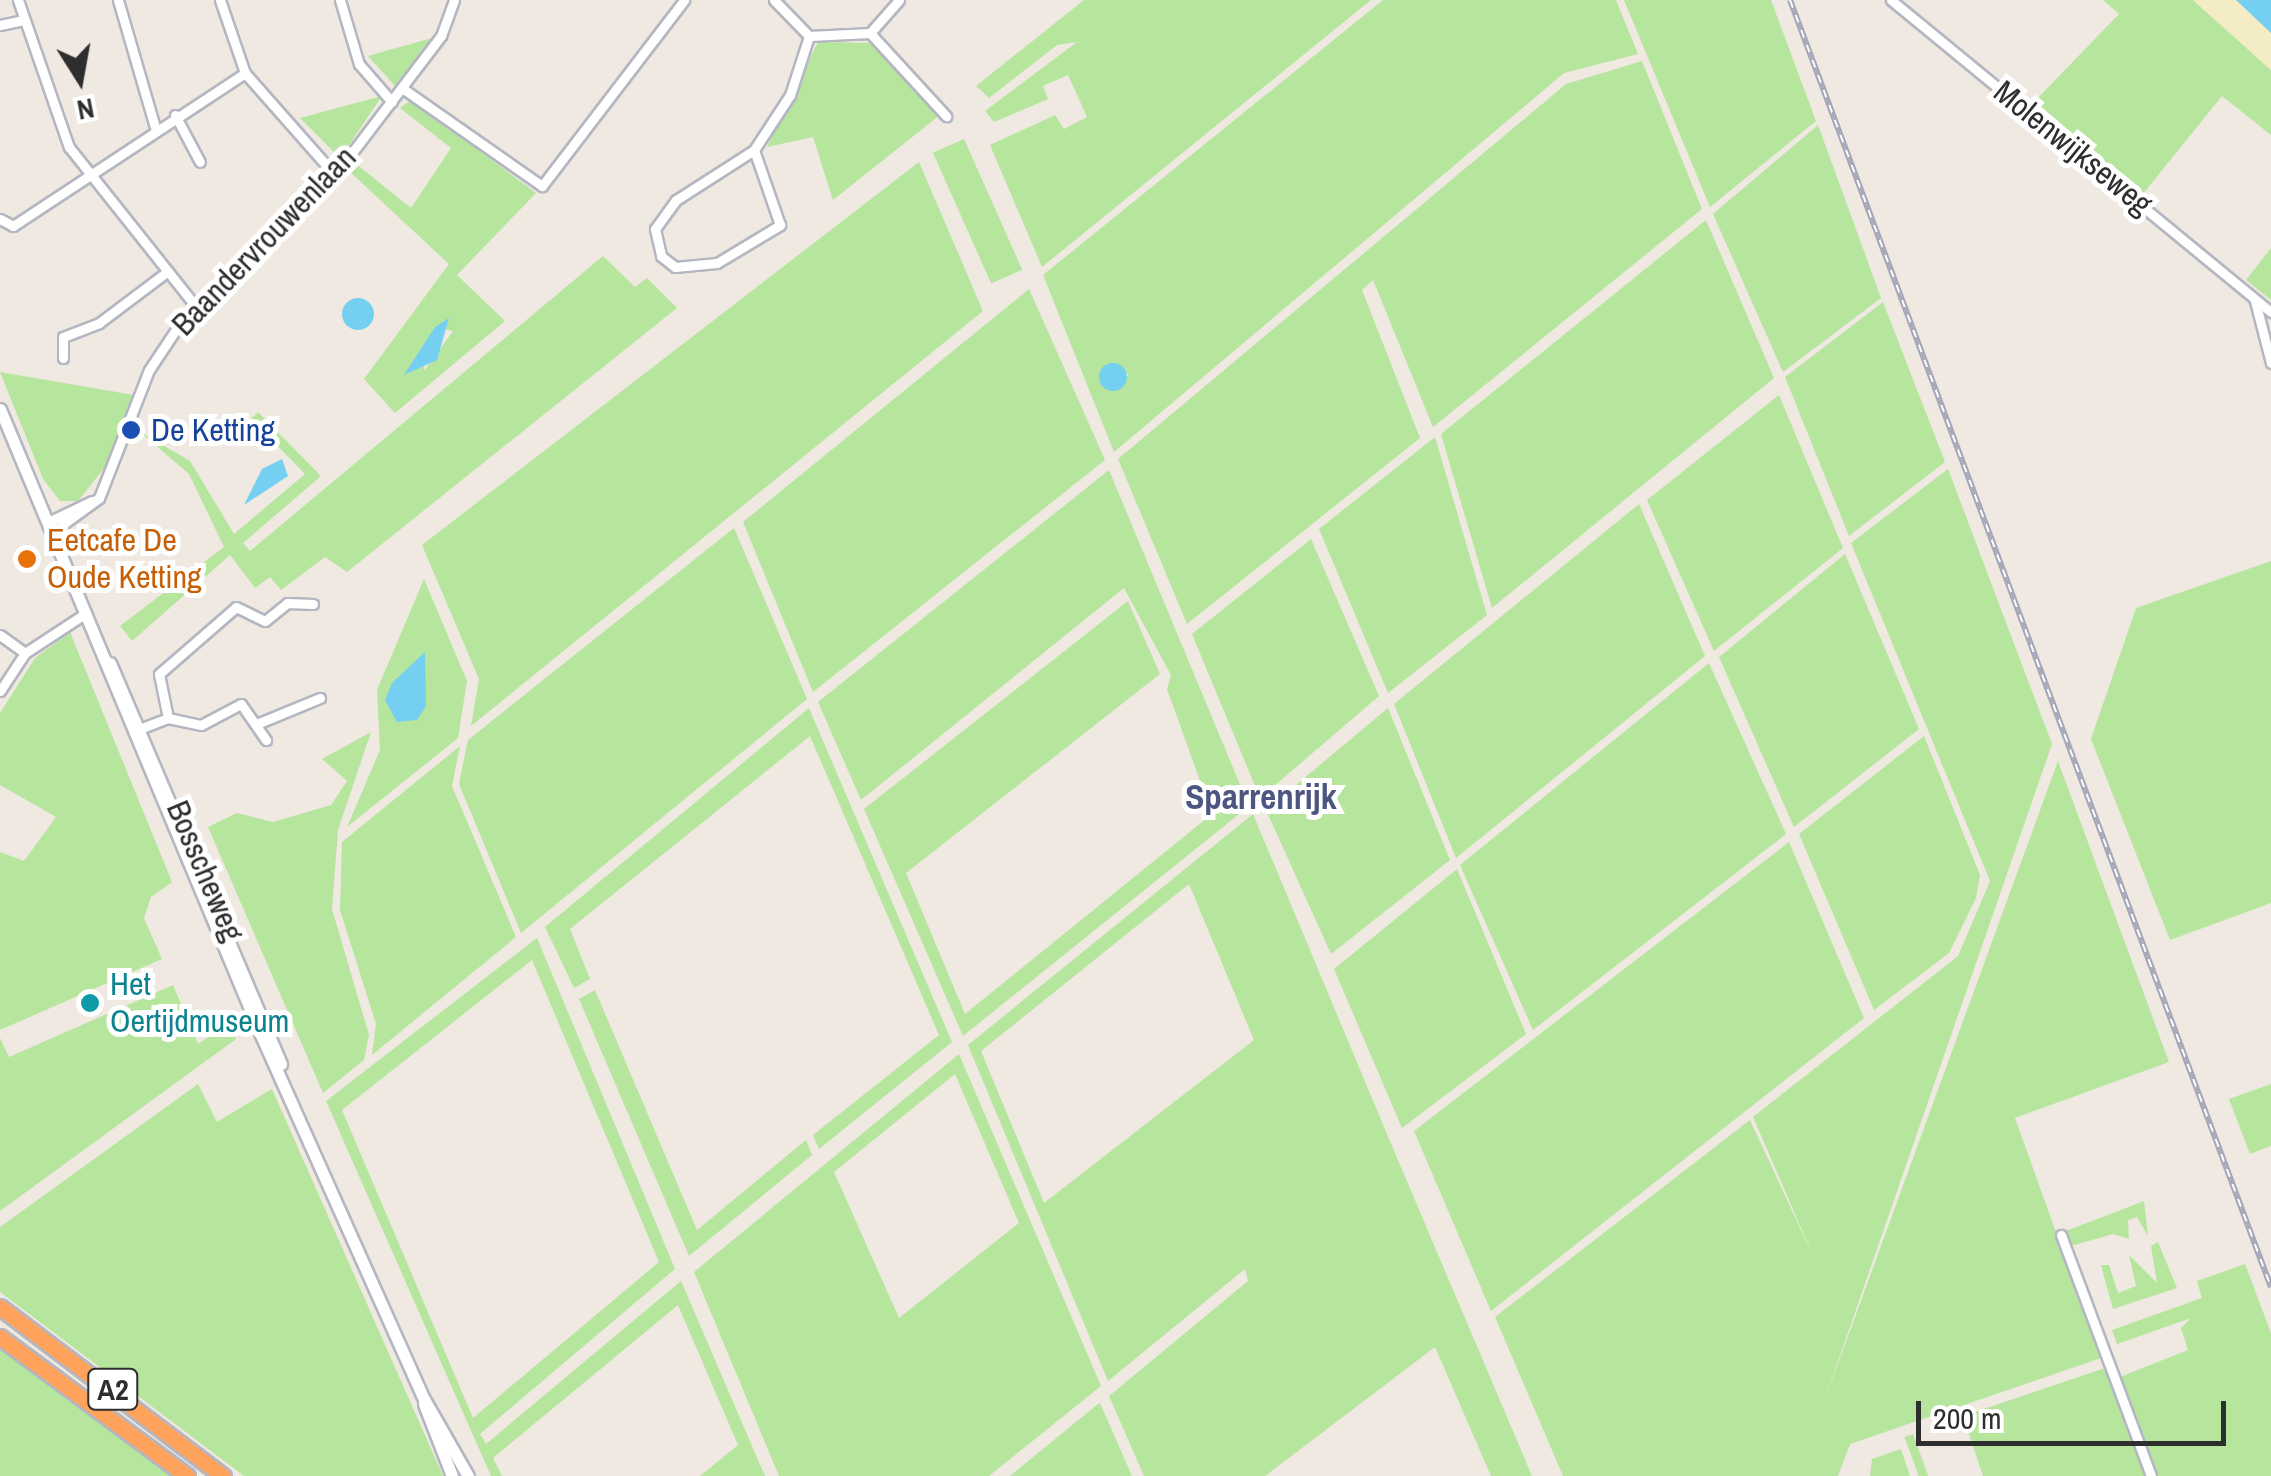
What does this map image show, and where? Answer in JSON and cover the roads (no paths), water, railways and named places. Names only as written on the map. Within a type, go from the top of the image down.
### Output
[{"type":"highway","name":"A2","points":[[0,1306],[223,1476]]},
{"type":"highway","name":"A2","points":[[0,1337],[187,1476]]},
{"type":"main road","name":"Bosscheweg","points":[[0,409],[424,1400],[452,1476]]},
{"type":"main road","name":"Bosscheweg","points":[[424,1400],[468,1476]]},
{"type":"street","points":[[18,0],[50,111],[86,170],[197,308]]},
{"type":"street","points":[[118,0],[155,126]]},
{"type":"street","points":[[220,0],[245,73],[335,175]]},
{"type":"street","points":[[340,0],[360,64],[392,102]]},
{"type":"street","name":"Baandervrouwenlaan","points":[[50,527],[99,498],[149,370],[197,308],[335,175],[402,88],[454,0]]},
{"type":"street","points":[[402,88],[542,186],[684,0]]},
{"type":"street","points":[[774,0],[809,36],[870,33],[899,0]]},
{"type":"street","name":"Molenwijkseweg","points":[[1892,0],[2271,312]]},
{"type":"street","points":[[0,24],[23,20]]},
{"type":"street","points":[[870,33],[946,116]]},
{"type":"street","points":[[754,150],[780,217],[774,233],[717,263],[675,267],[661,256],[656,229],[676,200],[754,150],[790,95],[809,36]]},
{"type":"street","points":[[0,219],[13,226],[86,170],[245,73]]},
{"type":"street","points":[[175,114],[200,162]]},
{"type":"street","points":[[63,358],[63,337],[98,323],[168,271]]},
{"type":"street","points":[[2254,298],[2271,363]]},
{"type":"street","points":[[168,718],[159,674],[236,607],[265,621],[287,604],[313,604]]},
{"type":"street","points":[[0,691],[25,653],[86,613]]},
{"type":"street","points":[[0,636],[25,653]]},
{"type":"street","points":[[258,723],[320,698]]},
{"type":"street","points":[[138,729],[168,718],[201,725],[241,704],[258,723],[266,740]]},
{"type":"street","points":[[2061,1235],[2151,1476]]},
{"type":"water","points":[[2236,0],[2271,0],[2271,33]]},
{"type":"water","points":[[358,298],[370,302],[374,314],[370,326],[358,330],[346,326],[342,314],[346,302]]},
{"type":"water","points":[[449,318],[437,360],[404,375],[435,327]]},
{"type":"water","points":[[1113,363],[1123,367],[1127,377],[1123,387],[1113,391],[1103,387],[1099,377],[1103,367]]},
{"type":"water","points":[[282,459],[288,476],[244,505],[262,469]]},
{"type":"water","points":[[425,652],[426,706],[417,720],[397,722],[385,700],[392,683]]},
{"type":"railway","points":[[1790,0],[2271,1287]]},
{"type":"place","name":"De Ketting","points":[[131,430]]},
{"type":"place","name":"Eetcafe De Oude Ketting","points":[[27,559]]},
{"type":"place","name":"Het Oertijdmuseum","points":[[90,1003]]},
{"type":"district","name":"Sparrenrijk","points":[[1261,797]]}]
